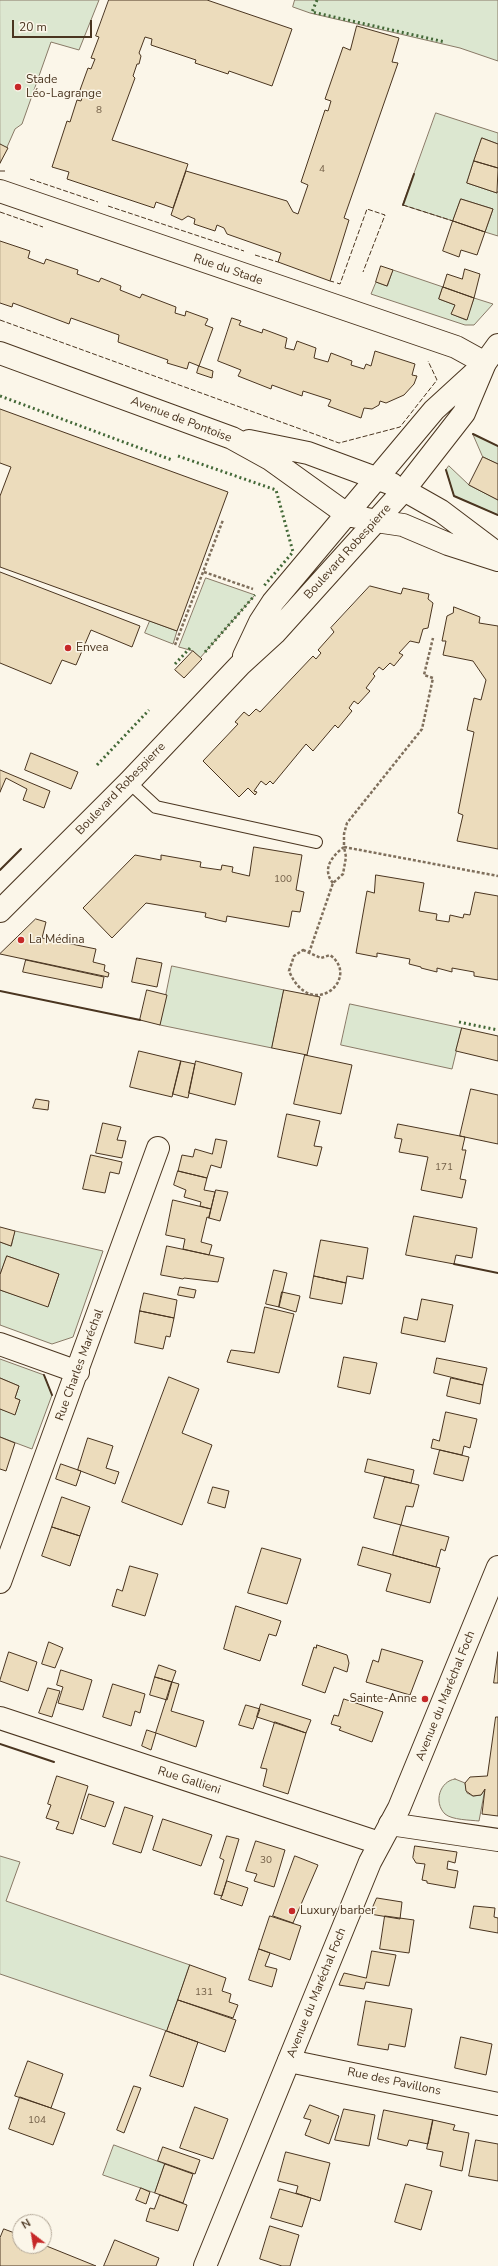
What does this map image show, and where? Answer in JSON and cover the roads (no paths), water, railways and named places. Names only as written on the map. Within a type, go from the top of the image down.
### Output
[{"type":"street","name":"Rue du Stade","points":[[0,191],[456,347],[485,364]]},
{"type":"street","name":"Boulevard Robespierre","points":[[0,911],[129,782],[240,665],[275,633],[404,490],[437,450],[464,413],[485,364],[498,345]]},
{"type":"street","name":"Avenue de Pontoise","points":[[0,353],[232,438],[282,467],[348,515]]},
{"type":"street","name":"Boulevard Robespierre","points":[[240,665],[260,622],[273,602],[348,515],[434,410],[485,364]]},
{"type":"street","points":[[232,438],[285,447],[308,453],[404,490],[441,510],[498,554]]},
{"type":"street","points":[[348,515],[403,525],[448,544],[498,560]]},
{"type":"street","name":"Rue Charles Maréchal","points":[[0,1582],[78,1372],[158,1148]]},
{"type":"street","points":[[0,1344],[78,1372]]},
{"type":"street","name":"Avenue du Maréchal Foch","points":[[205,2266],[379,1843],[390,1824],[424,1750],[498,1567]]},
{"type":"street","name":"Rue Gallieni","points":[[0,1718],[379,1843]]},
{"type":"street","points":[[390,1824],[498,1840]]},
{"type":"street","name":"Rue des Pavillons","points":[[289,2061],[498,2104]]},
{"type":"lane","points":[[129,782],[156,808],[316,842]]},
{"type":"place","name":"Stade Léo-Lagrange","points":[[18,87]]},
{"type":"place","name":"Envea","points":[[68,648]]},
{"type":"place","name":"La Médina","points":[[21,940]]},
{"type":"place","name":"Sainte-Anne","points":[[425,1699]]},
{"type":"place","name":"Luxury barber","points":[[292,1911]]}]
